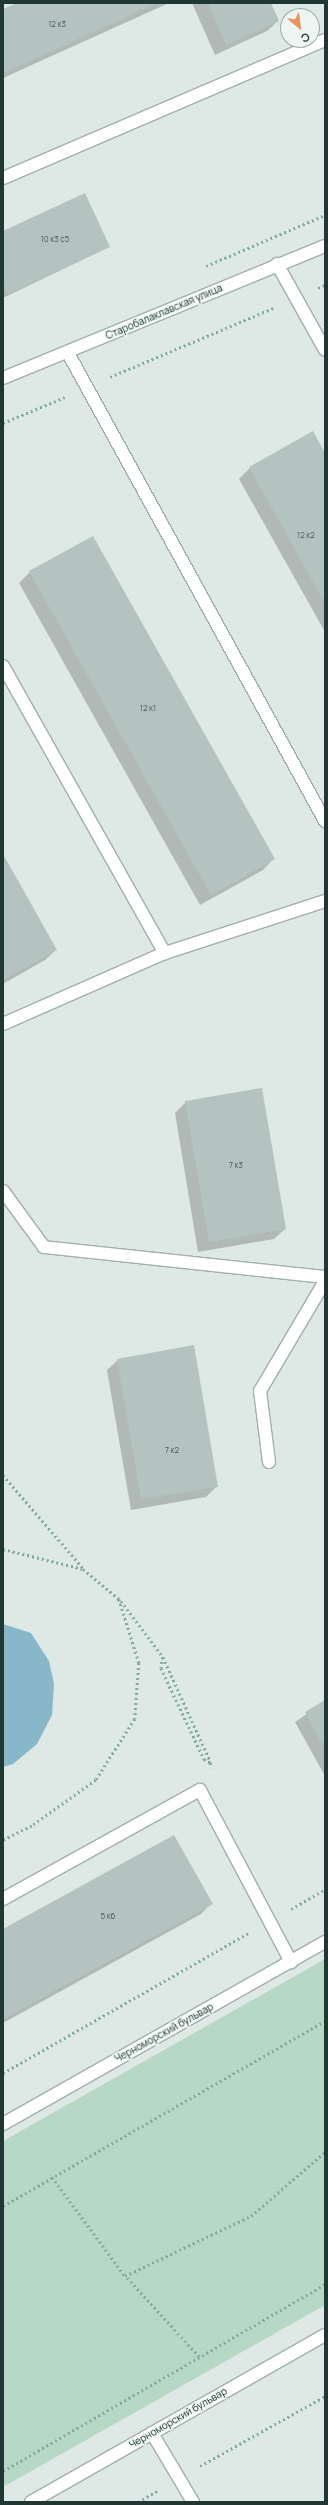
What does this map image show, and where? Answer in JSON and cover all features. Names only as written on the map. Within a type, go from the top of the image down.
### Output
[{"type":"street","points":[[3,178],[325,40]]},
{"type":"street","name":"Старобалаклавская улица","points":[[3,378],[68,353],[277,264],[325,246]]},
{"type":"street","points":[[277,264],[325,350]]},
{"type":"street","points":[[68,353],[325,821]]},
{"type":"street","points":[[3,666],[165,953]]},
{"type":"street","points":[[3,1024],[165,953],[325,901]]},
{"type":"street","points":[[3,1191],[44,1246],[325,1277]]},
{"type":"street","points":[[269,1462],[260,1391],[325,1281]]},
{"type":"street","points":[[3,1899],[200,1790],[291,1962]]},
{"type":"street","name":"Черноморский бульвар","points":[[3,2124],[325,1942]]},
{"type":"street","name":"Черноморский бульвар","points":[[30,2502],[325,2334]]},
{"type":"street","points":[[152,2433],[193,2502]]},
{"type":"path","points":[[3,423],[325,285]]},
{"type":"path","points":[[3,1475],[83,1569],[119,1598],[163,1657],[211,1763],[200,1790]]},
{"type":"path","points":[[3,1550],[83,1569]]},
{"type":"path","points":[[3,1840],[32,1826],[96,1780],[135,1719],[139,1663],[119,1598]]},
{"type":"path","points":[[163,1657],[162,1668],[204,1759],[211,1763]]},
{"type":"path","points":[[3,2073],[325,1889]]},
{"type":"path","points":[[3,2206],[325,2021]]},
{"type":"path","points":[[125,2276],[251,2216],[325,2152]]},
{"type":"path","points":[[52,2177],[125,2276],[199,2357]]},
{"type":"path","points":[[3,2470],[325,2284]]},
{"type":"path","points":[[138,2502],[325,2396]]},
{"type":"green space","points":[[325,1959],[325,2305],[3,2487],[3,2141]]},
{"type":"water","points":[[3,1624],[31,1633],[49,1661],[54,1684],[52,1715],[37,1744],[13,1764],[3,1767]]},
{"type":"building","points":[[17,3],[157,3],[3,73],[3,9]]},
{"type":"building","points":[[208,3],[271,3],[279,21],[226,45]]},
{"type":"building","points":[[85,193],[110,247],[8,294],[3,283],[3,231]]},
{"type":"building","points":[[313,431],[325,453],[325,603],[249,467]]},
{"type":"building","points":[[93,536],[275,859],[211,895],[29,571]]},
{"type":"building","points":[[3,854],[57,950],[3,980]]},
{"type":"building","points":[[262,1088],[286,1229],[209,1242],[185,1101]]},
{"type":"building","points":[[194,1345],[218,1487],[141,1499],[117,1359]]},
{"type":"building","points":[[325,1700],[325,1749],[305,1712]]},
{"type":"building","points":[[174,1835],[213,1904],[3,2019],[3,1929]]}]
